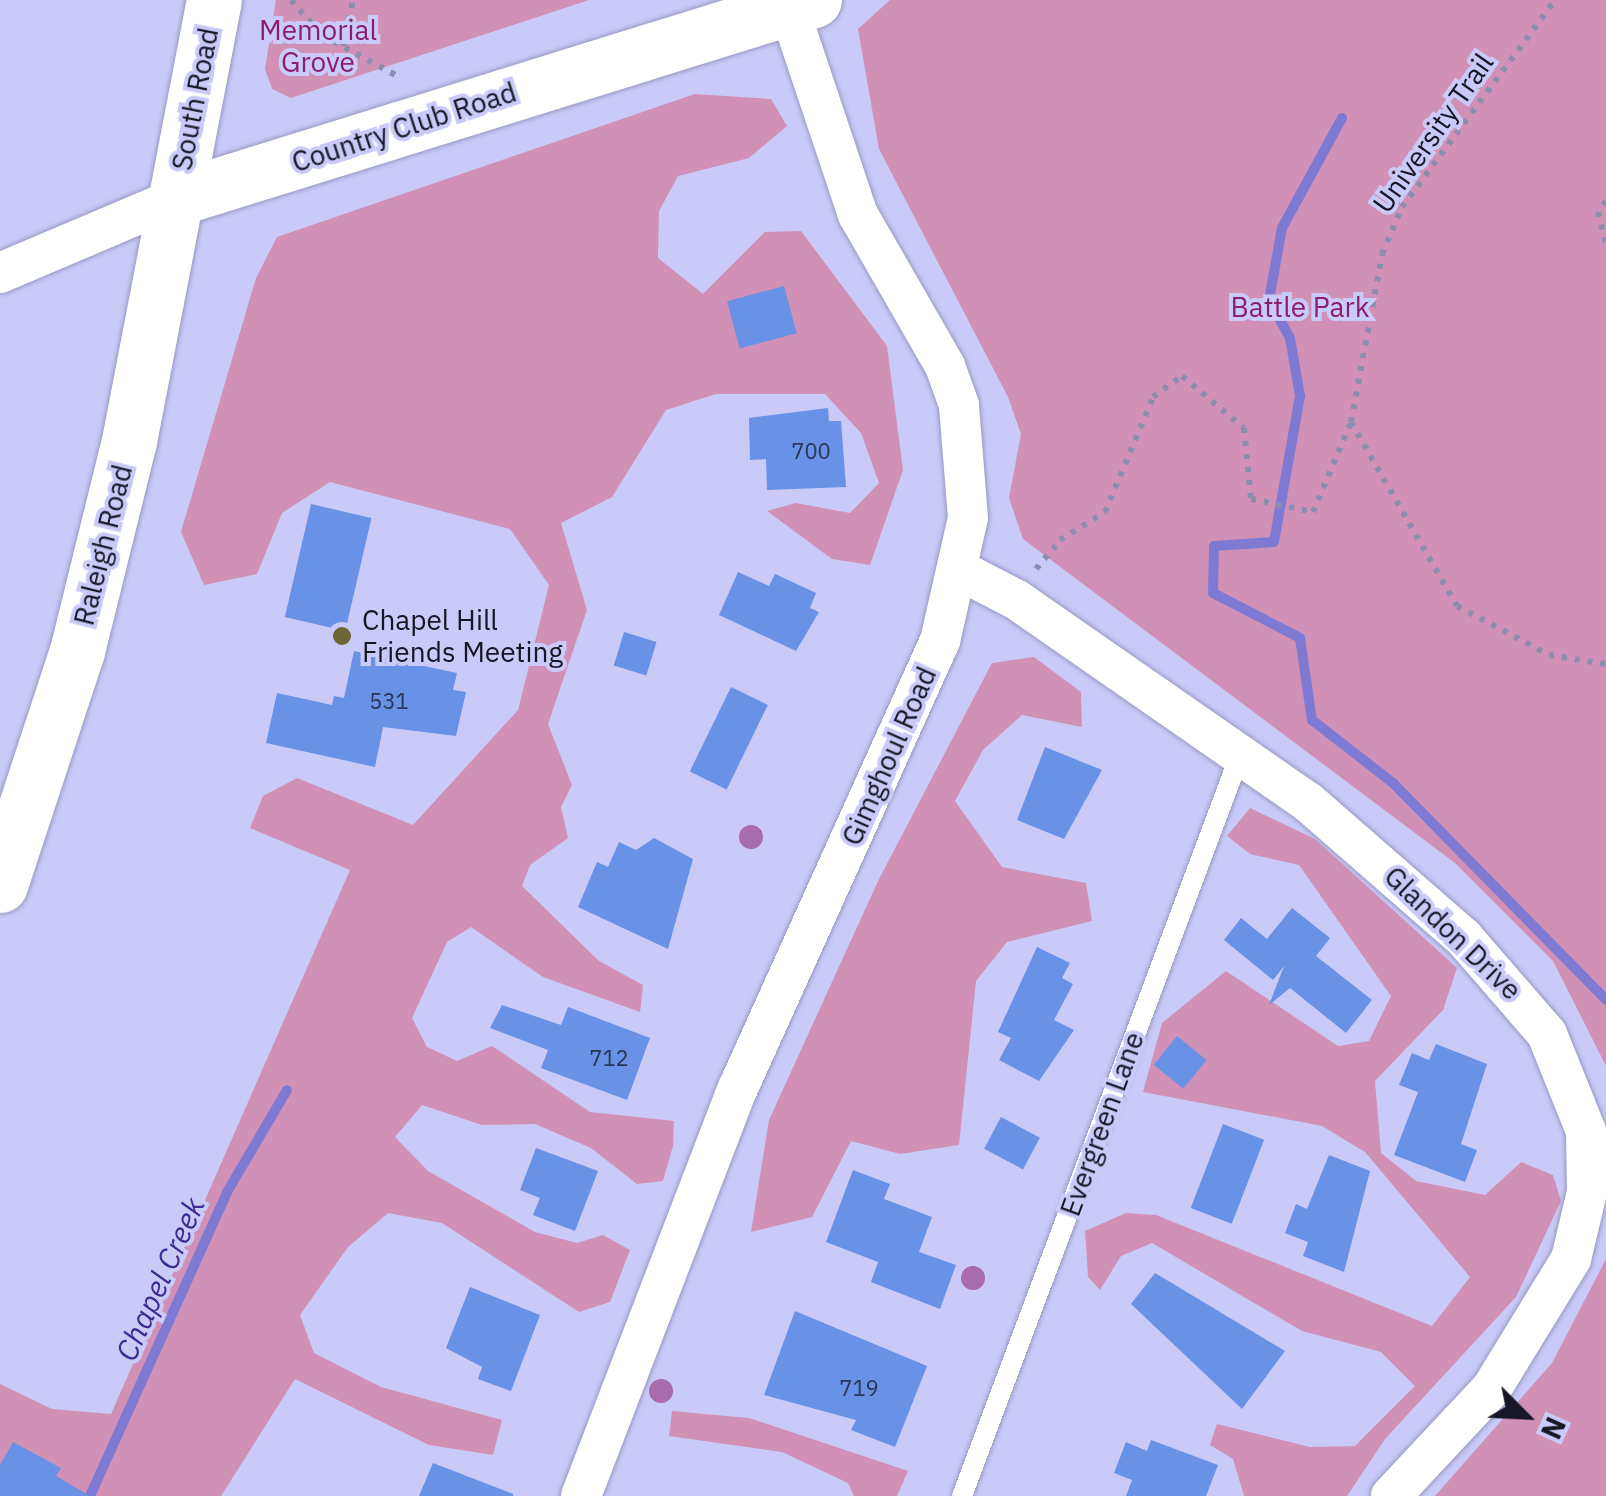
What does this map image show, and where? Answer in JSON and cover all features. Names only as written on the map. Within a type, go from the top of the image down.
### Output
[{"type":"main road","name":"South Road","points":[[177,198],[214,0]]},
{"type":"main road","name":"Country Club Road","points":[[177,198],[796,2]]},
{"type":"main road","name":"Raleigh Road","points":[[0,884],[77,652],[177,198]]},
{"type":"street","name":"Gimghoul Road","points":[[581,1496],[738,1088],[886,773],[960,571],[968,483],[959,405],[924,320],[858,215],[796,2]]},
{"type":"street","name":"Country Club Road","points":[[0,272],[177,198]]},
{"type":"street","name":"Glandon Drive","points":[[960,571],[1017,600],[1241,752],[1364,849],[1525,1002],[1586,1131],[1581,1225],[1535,1328],[1391,1496]]},
{"type":"lane","name":"Evergreen Lane","points":[[962,1496],[1241,752]]},
{"type":"path","points":[[292,0],[343,46],[399,77]]},
{"type":"path","points":[[343,46],[352,0]]},
{"type":"path","name":"University Trail","points":[[1017,600],[1060,540],[1105,512],[1153,396],[1175,375],[1244,428],[1250,499],[1292,514],[1313,512],[1351,422],[1382,254],[1402,207],[1554,0]]},
{"type":"path","points":[[1606,202],[1598,212],[1606,244]]},
{"type":"path","points":[[1351,422],[1457,606],[1549,656],[1606,664]]},
{"type":"green space","name":"Memorial Grove","points":[[276,0],[589,0],[291,98],[272,89],[265,69]]},
{"type":"green space","name":"Battle Park","points":[[890,0],[1606,0],[1606,1066],[1553,961],[1455,863],[1023,539],[1009,498],[1021,434],[1008,397],[879,149],[858,29]]},
{"type":"green space","points":[[695,94],[771,99],[787,126],[749,158],[678,176],[659,211],[658,258],[703,294],[765,232],[801,231],[887,346],[903,470],[870,565],[832,559],[767,511],[796,503],[850,513],[879,483],[861,433],[825,394],[716,394],[666,410],[612,497],[561,523],[587,610],[548,724],[572,785],[561,807],[568,838],[530,865],[522,886],[599,961],[643,985],[640,1012],[543,977],[471,927],[447,942],[412,1018],[427,1047],[457,1061],[492,1046],[590,1112],[674,1121],[673,1146],[663,1181],[637,1184],[591,1148],[535,1124],[482,1125],[422,1105],[395,1137],[428,1171],[535,1232],[577,1243],[603,1235],[630,1250],[610,1302],[579,1312],[442,1223],[388,1213],[348,1247],[300,1315],[314,1353],[381,1387],[502,1420],[493,1455],[429,1445],[295,1379],[221,1496],[0,1496],[0,1384],[52,1409],[111,1414],[350,870],[250,828],[263,796],[297,778],[413,825],[518,710],[549,585],[510,529],[330,482],[282,513],[257,574],[204,585],[181,532],[256,278],[277,237]]},
{"type":"green space","points":[[1034,657],[1081,692],[1082,727],[1022,715],[983,750],[955,801],[1002,867],[1086,883],[1092,921],[1007,942],[976,981],[959,1145],[900,1154],[851,1141],[812,1217],[751,1232],[769,1120],[879,879],[992,663]]},
{"type":"green space","points":[[1250,808],[1315,839],[1457,968],[1443,1010],[1375,1081],[1381,1153],[1416,1181],[1485,1195],[1521,1162],[1553,1175],[1561,1201],[1516,1297],[1385,1439],[1347,1496],[1244,1496],[1233,1459],[1210,1445],[1217,1424],[1310,1447],[1355,1446],[1415,1386],[1381,1352],[1302,1331],[1152,1243],[1121,1256],[1100,1290],[1088,1277],[1085,1231],[1126,1213],[1156,1215],[1432,1326],[1470,1277],[1365,1152],[1322,1126],[1143,1092],[1162,1023],[1226,971],[1338,1046],[1369,1041],[1391,996],[1299,865],[1250,854],[1227,836]]},
{"type":"green space","points":[[1606,1259],[1606,1496],[1435,1496],[1552,1363]]},
{"type":"green space","points":[[672,1411],[749,1418],[908,1471],[897,1496],[854,1496],[848,1483],[782,1452],[669,1436]]},
{"type":"building","points":[[784,286],[797,333],[740,349],[727,301]]},
{"type":"building","points":[[828,408],[829,421],[841,421],[846,487],[767,490],[766,459],[750,460],[749,418]]},
{"type":"building","points":[[311,504],[371,518],[345,631],[285,617]]},
{"type":"building","points":[[738,572],[769,586],[775,574],[816,593],[810,608],[819,612],[796,651],[719,615]]},
{"type":"building","points":[[624,632],[657,642],[646,675],[614,665]]},
{"type":"building","points":[[354,651],[457,673],[453,690],[466,692],[456,736],[383,727],[375,767],[266,743],[277,693],[332,705],[334,696],[344,698]]},
{"type":"building","points":[[731,687],[768,705],[727,789],[690,771]]},
{"type":"building","points":[[1045,747],[1102,770],[1064,839],[1017,820]]},
{"type":"building","points":[[654,838],[693,859],[668,949],[578,907],[597,862],[608,867],[619,842],[636,850]]},
{"type":"building","points":[[1292,908],[1330,938],[1316,956],[1372,1000],[1346,1033],[1290,988],[1269,1005],[1284,966],[1273,980],[1224,940],[1241,918],[1267,939]]},
{"type":"building","points":[[1037,947],[1070,963],[1062,978],[1073,984],[1054,1020],[1074,1030],[1039,1081],[999,1060],[1011,1038],[998,1032]]},
{"type":"building","points":[[502,1005],[561,1025],[568,1007],[650,1038],[627,1100],[541,1068],[548,1050],[490,1028]]},
{"type":"building","points":[[1177,1036],[1207,1060],[1183,1089],[1154,1065]]},
{"type":"building","points":[[1436,1044],[1487,1064],[1461,1144],[1477,1150],[1465,1182],[1394,1155],[1418,1092],[1399,1085],[1412,1053],[1429,1060]]},
{"type":"building","points":[[1001,1117],[1040,1138],[1023,1169],[984,1149]]},
{"type":"building","points":[[1223,1124],[1264,1140],[1232,1224],[1191,1208]]},
{"type":"building","points":[[536,1148],[598,1171],[575,1231],[533,1215],[540,1198],[520,1190]]},
{"type":"building","points":[[1329,1155],[1370,1171],[1344,1272],[1303,1256],[1308,1242],[1285,1233],[1296,1204],[1307,1209]]},
{"type":"building","points":[[853,1170],[890,1184],[884,1199],[932,1217],[919,1252],[956,1265],[940,1309],[871,1282],[878,1262],[826,1242]]},
{"type":"building","points":[[1155,1273],[1285,1351],[1242,1409],[1131,1304]]},
{"type":"building","points":[[470,1287],[540,1315],[511,1391],[478,1379],[482,1367],[446,1348]]},
{"type":"building","points":[[795,1311],[927,1366],[895,1447],[851,1430],[856,1420],[764,1395]]},
{"type":"building","points":[[1151,1440],[1218,1465],[1206,1496],[1126,1496],[1132,1480],[1114,1473],[1126,1442],[1147,1451]]},
{"type":"building","points":[[13,1442],[61,1468],[56,1476],[90,1496],[0,1496],[0,1465]]},
{"type":"building","points":[[433,1463],[513,1494],[513,1496],[419,1496]]},
{"type":"waterway","points":[[1342,118],[1282,228],[1269,300],[1290,338],[1300,396],[1274,542],[1214,546],[1213,593],[1300,638],[1312,720],[1393,783],[1606,1000]]},
{"type":"waterway","name":"Chapel Creek","points":[[90,1496],[227,1192],[287,1090]]},
{"type":"place","name":"Chapel Hill Friends Meeting","points":[[342,636]]}]
